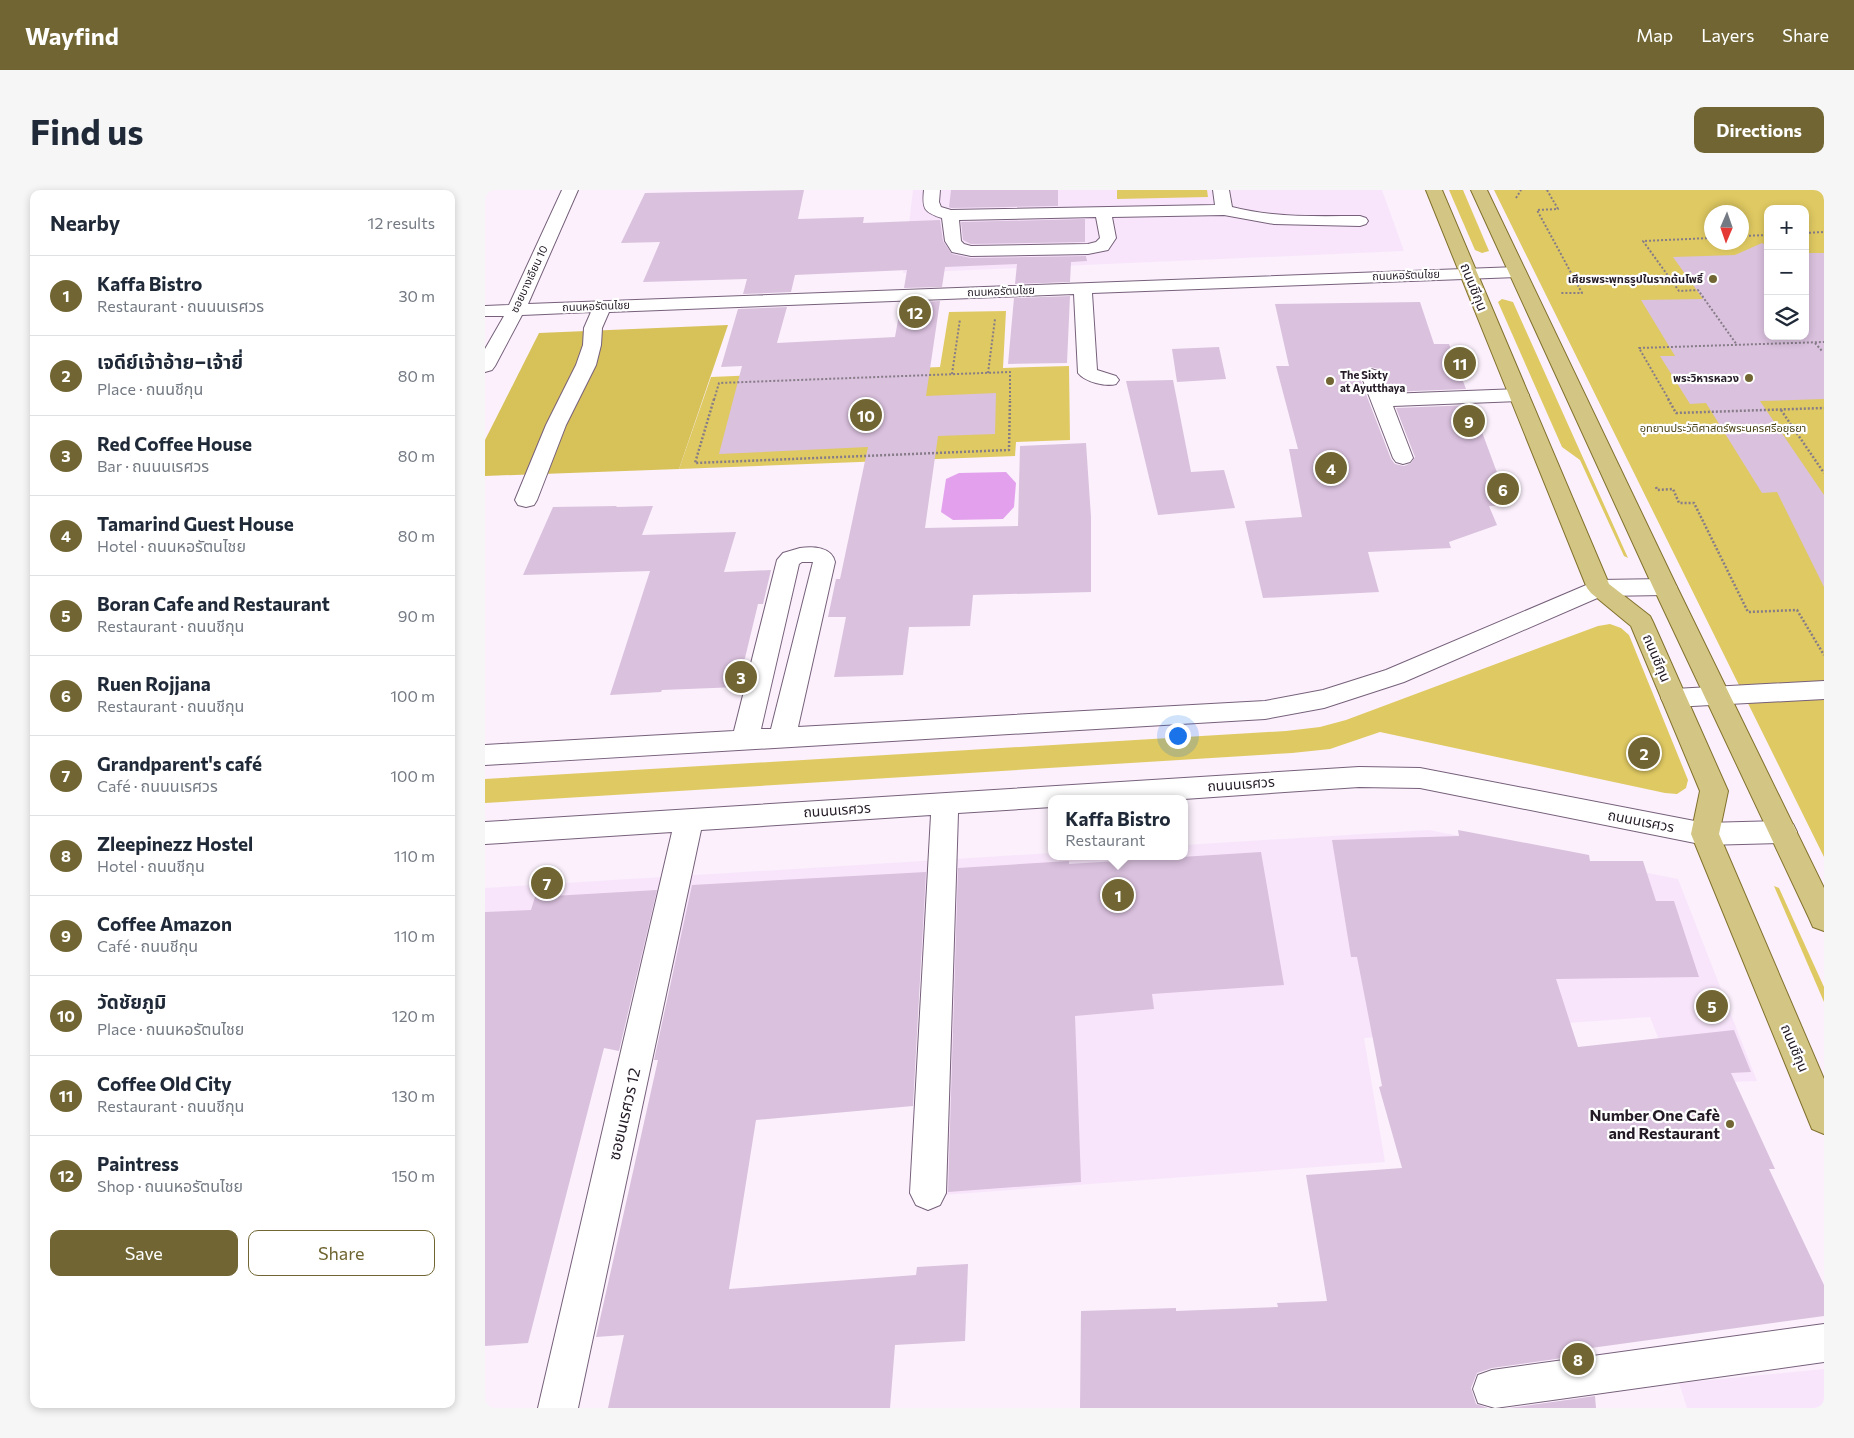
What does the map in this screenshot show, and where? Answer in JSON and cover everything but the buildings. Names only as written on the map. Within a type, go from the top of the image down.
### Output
[{"type":"main road","name":"ถนนชีกุน","points":[[1433,190],[1599,588],[1641,622],[1714,790],[1705,834],[1824,1118]]},
{"type":"main road","points":[[1479,190],[1665,587],[1824,918]]},
{"type":"street","name":"ซอยบางเอียน 10","points":[[485,366],[516,310],[570,190]]},
{"type":"street","points":[[933,190],[931,202],[934,210],[950,215],[1224,210],[1247,216],[1271,219],[1360,220]]},
{"type":"street","points":[[1221,190],[1224,210]]},
{"type":"street","points":[[950,215],[953,241],[958,248],[971,250],[1087,249],[1102,246],[1108,238],[1103,212]]},
{"type":"street","name":"ถนนหอรัตนไชย","points":[[485,311],[1517,272]]},
{"type":"street","points":[[1083,288],[1088,373],[1109,380]]},
{"type":"street","points":[[526,500],[556,425],[586,365],[592,345],[593,328],[603,306]]},
{"type":"street","points":[[1371,375],[1403,458]]},
{"type":"street","points":[[1381,400],[1519,395]]},
{"type":"street","points":[[745,740],[788,560],[795,556],[819,554],[824,562],[782,738]]},
{"type":"street","points":[[485,755],[1273,708],[1325,699],[1395,676],[1599,588],[1665,587]]},
{"type":"street","points":[[1674,698],[1824,690]]},
{"type":"street","name":"ถนนนเรศวร","points":[[1072,795],[1359,777],[1420,778],[1705,834],[1783,832]]},
{"type":"street","name":"ถนนนเรศวร","points":[[485,833],[1048,797]]},
{"type":"street","points":[[928,1193],[945,803]]},
{"type":"street","name":"ซอยนเรศวร 12","points":[[558,1408],[689,820]]},
{"type":"street","points":[[1492,1390],[1824,1344]]},
{"type":"path","points":[[1547,190],[1558,209],[1537,210],[1582,293],[1560,293],[1565,302]]},
{"type":"path","points":[[1809,233],[1824,232]]},
{"type":"path","points":[[1749,236],[1764,235]]},
{"type":"path","points":[[1704,238],[1643,241],[1679,291],[1699,290],[1737,345]]},
{"type":"path","points":[[979,314],[982,292]]},
{"type":"path","points":[[952,374],[961,315],[995,314],[988,373]]},
{"type":"path","points":[[1815,342],[1821,351]]},
{"type":"path","points":[[1824,342],[1639,348],[1676,414],[1824,408]]},
{"type":"path","points":[[1010,372],[1009,450],[695,463],[719,383],[952,374],[1010,372]]},
{"type":"path","points":[[1781,410],[1824,472]]},
{"type":"path","points":[[1653,481],[1657,490],[1673,489],[1679,503],[1694,503],[1748,612],[1797,610],[1824,655]]},
{"type":"shaded area","points":[[913,190],[1382,190],[1404,251],[903,273]]},
{"type":"shaded area","points":[[728,325],[679,469],[485,476],[485,440],[539,333]]},
{"type":"shaded area","points":[[1006,472],[1016,483],[1014,507],[1003,519],[953,520],[941,512],[946,479],[959,473]]},
{"type":"shaded area","points":[[1429,830],[1678,879],[1757,1081],[1676,1084],[1650,1017],[1364,1038],[1385,1162],[917,1197],[933,955],[485,982],[485,888],[1048,853],[1048,860],[1188,860],[1188,845]]},
{"type":"shaded area","points":[[1824,1369],[1824,1408],[1687,1408],[1679,1383]]},
{"type":"green space","points":[[1117,190],[1207,190],[1208,197],[1117,199]]},
{"type":"green space","points":[[1449,190],[1463,190],[1489,251],[1482,253],[1475,250]]},
{"type":"green space","name":"อุทยานประวัติศาสตร์พระนครศรีอยุธยา","points":[[1494,190],[1824,190],[1824,857]]},
{"type":"green space","points":[[1502,299],[1513,302],[1628,558],[1624,556],[1580,460],[1562,447],[1498,302]]},
{"type":"green space","points":[[1006,311],[1003,368],[1069,366],[1070,440],[1016,442],[1015,456],[679,469],[711,377],[940,367],[949,312]]},
{"type":"green space","points":[[1610,624],[1621,628],[1629,635],[1688,780],[1686,788],[1677,794],[1380,732],[1330,749],[1292,753],[485,803],[485,779],[1286,731],[1320,727],[1346,720],[1598,626]]},
{"type":"green space","points":[[1774,886],[1779,888],[1824,987],[1824,1002]]},
{"type":"place","name":"เศียรพระพุทธรูปในรากต้นโพธิ์","points":[[1713,279]]},
{"type":"place","name":"Paintress","points":[[915,312]]},
{"type":"place","name":"Coffee Old City","points":[[1460,363]]},
{"type":"place","name":"พระวิหารหลวง","points":[[1749,378]]},
{"type":"place","name":"The Sixty at Ayutthaya","points":[[1330,381]]},
{"type":"place","name":"วัดชัยภูมิ","points":[[866,415]]},
{"type":"place","name":"Coffee Amazon","points":[[1469,421]]},
{"type":"place","name":"Tamarind Guest House","points":[[1331,468]]},
{"type":"place","name":"Ruen Rojjana","points":[[1503,489]]},
{"type":"place","name":"Red Coffee House","points":[[741,677]]},
{"type":"place","name":"เจดีย์เจ้าอ้าย–เจ้ายี่","points":[[1644,753]]},
{"type":"place","name":"Grandparent's café","points":[[547,883]]},
{"type":"place","name":"Kaffa Bistro","points":[[1118,895]]},
{"type":"place","name":"Boran Cafe and Restaurant","points":[[1712,1006]]},
{"type":"place","name":"Number One Cafè and Restaurant","points":[[1730,1124]]},
{"type":"place","name":"Zleepinezz Hostel","points":[[1578,1359]]}]
